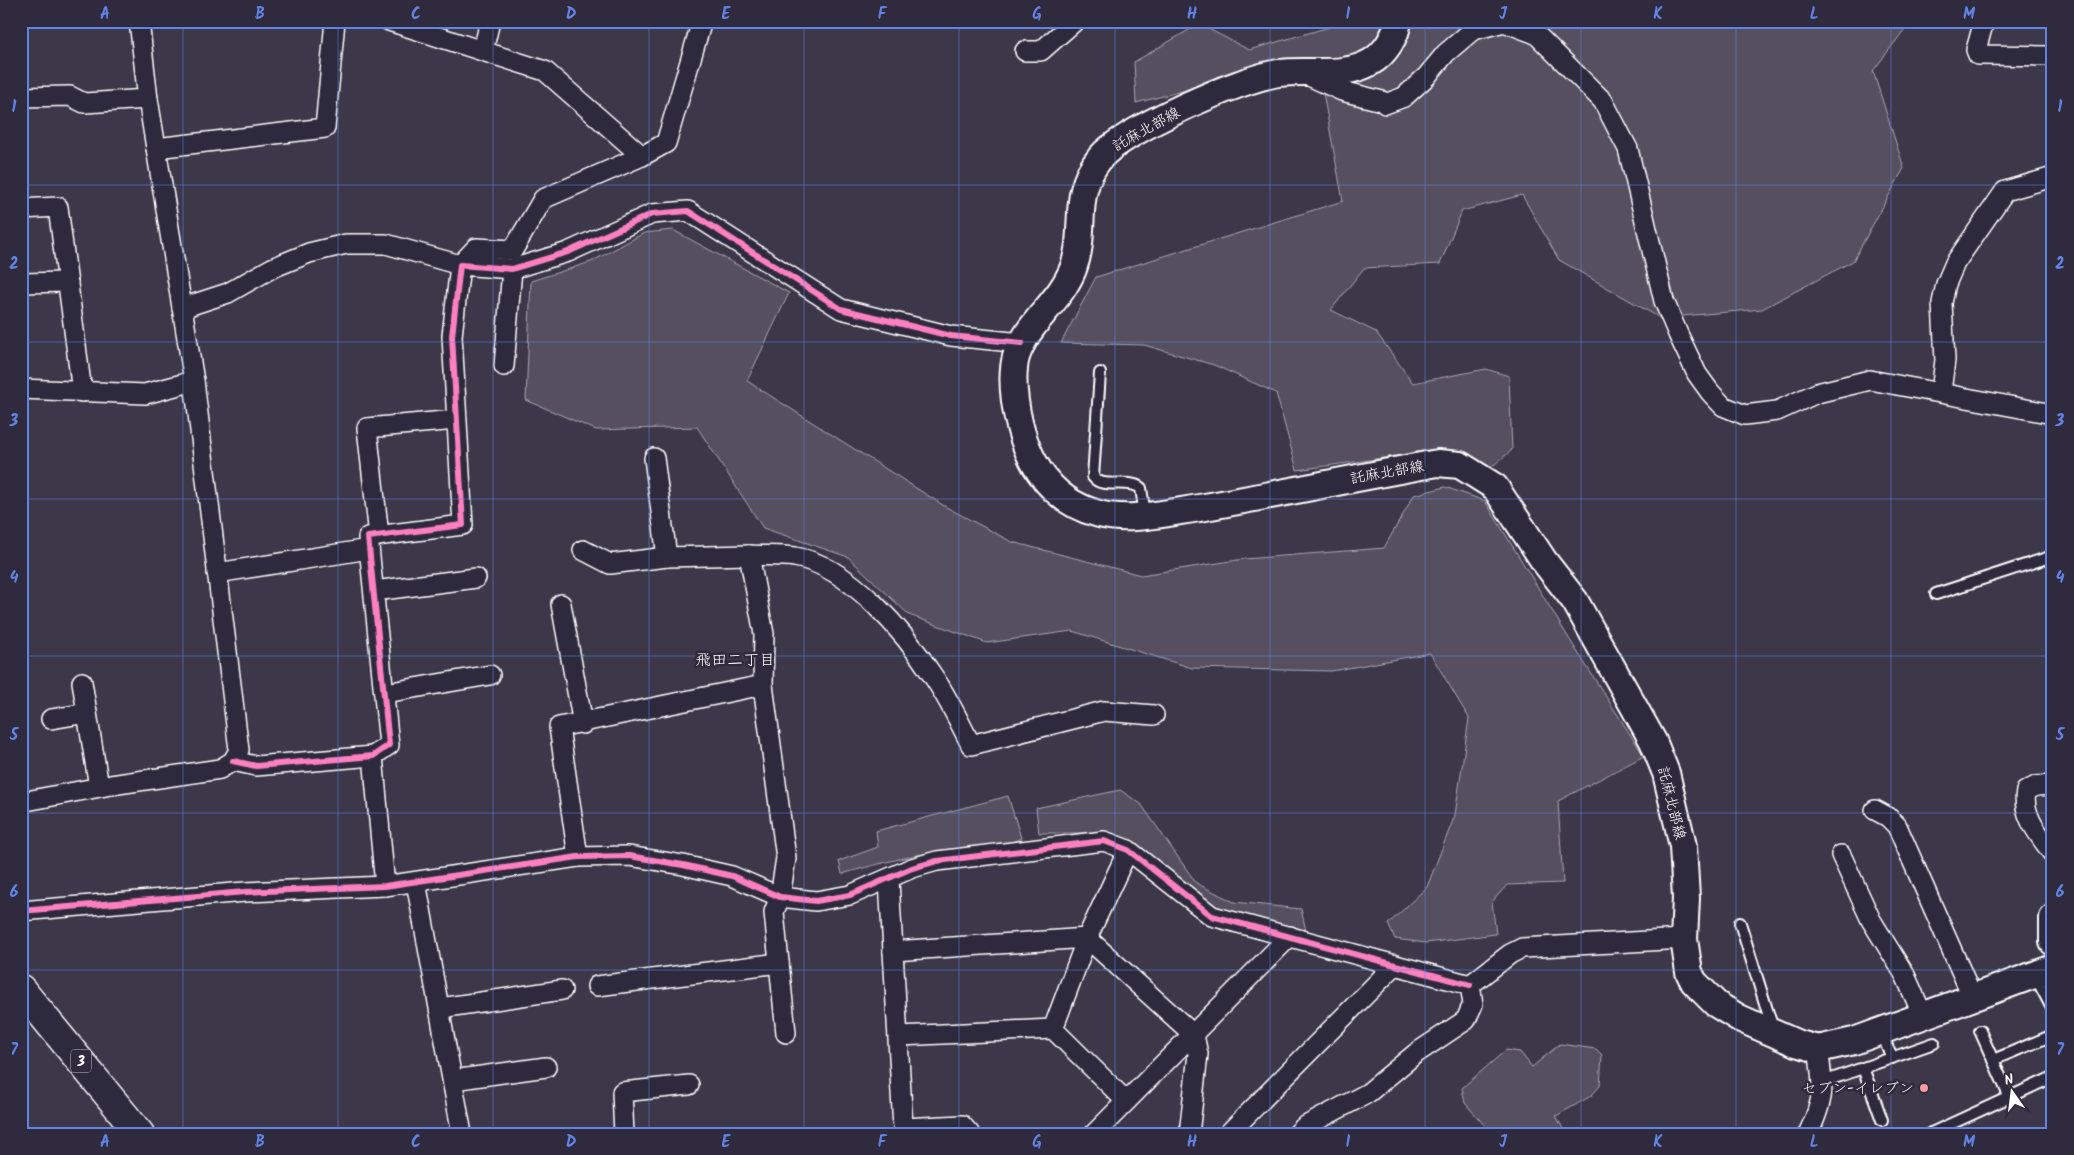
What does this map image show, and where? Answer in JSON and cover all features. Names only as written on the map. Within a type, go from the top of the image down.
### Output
[{"type":"highway","name":"3","points":[[21,989],[140,1134]]},
{"type":"main road","name":"託麻北部線","points":[[1398,21],[1397,30],[1385,50],[1371,62],[1342,72],[1294,71],[1256,78],[1207,96],[1122,139],[1102,155],[1092,168],[1082,190],[1080,241],[1074,267],[1066,285],[1022,343],[1015,359],[1012,379],[1019,429],[1039,472],[1056,490],[1076,506],[1125,518],[1438,463],[1460,465],[1495,487],[1544,561],[1575,601],[1652,742],[1666,773],[1683,846],[1686,898],[1684,939],[1689,972],[1702,993],[1739,1018],[1818,1050]]},
{"type":"main road","points":[[2053,918],[2053,942]]},
{"type":"main road","points":[[1818,1050],[1834,1047],[1881,1031],[2044,971]]},
{"type":"street","points":[[21,802],[100,787],[220,769],[234,761],[239,750],[194,381],[148,99],[139,21]]},
{"type":"street","points":[[156,148],[325,128],[335,21]]},
{"type":"street","points":[[389,21],[545,71],[642,156]]},
{"type":"street","points":[[483,51],[490,21]]},
{"type":"street","points":[[217,573],[463,525],[452,336],[460,265],[476,248],[513,250],[543,199],[642,156],[666,142],[702,21]]},
{"type":"street","points":[[1025,51],[1041,51],[1075,21]]},
{"type":"street","points":[[1984,21],[1976,50],[1978,55],[2053,56]]},
{"type":"street","points":[[1294,71],[1315,77],[1342,91],[1382,101],[1385,104],[1404,97],[1426,77],[1446,52],[1473,30],[1504,22],[1536,34],[1603,101],[1628,149],[1664,301],[1698,374],[1710,392],[1723,406],[1745,415],[1777,411],[1817,393],[1870,380],[2053,414]]},
{"type":"street","points":[[21,97],[70,96],[84,103],[148,99]]},
{"type":"street","points":[[1941,392],[1945,360],[1942,303],[1946,284],[1954,263],[2005,191],[2053,177]]},
{"type":"street","points":[[21,209],[58,207],[82,392]]},
{"type":"street","points":[[182,308],[228,293],[272,268],[309,253],[346,244],[386,244],[460,265],[512,269],[568,252],[652,214],[688,211],[842,309],[951,336],[1022,343]]},
{"type":"street","points":[[504,366],[512,269]]},
{"type":"street","points":[[21,283],[68,282]]},
{"type":"street","points":[[21,389],[145,394],[194,381]]},
{"type":"street","points":[[234,761],[256,766],[374,756],[389,745],[374,591],[374,543],[367,428],[456,420]]},
{"type":"street","points":[[654,458],[667,557]]},
{"type":"street","points":[[583,550],[610,564],[667,557],[749,555],[796,557],[833,571],[862,592],[903,636],[936,680],[972,745],[1104,711],[1154,715]]},
{"type":"street","points":[[749,555],[764,634],[763,685],[786,858],[780,897],[774,912],[786,1033]]},
{"type":"street","points":[[374,591],[476,578]]},
{"type":"street","points":[[561,604],[583,724]]},
{"type":"street","points":[[385,693],[490,675]]},
{"type":"street","points":[[82,682],[100,787]]},
{"type":"street","points":[[578,856],[559,728],[763,685]]},
{"type":"street","points":[[51,719],[87,713]]},
{"type":"street","points":[[374,756],[385,886]]},
{"type":"street","points":[[2053,785],[2030,788],[2026,791],[2025,799],[2034,828],[2053,854]]},
{"type":"street","points":[[1875,810],[1888,817],[1897,826],[1973,998]]},
{"type":"street","points":[[21,912],[245,892],[385,886],[578,856],[629,856],[683,865],[732,876],[780,897],[816,901],[850,895],[889,880],[912,868],[947,860],[1104,841],[1128,850],[1212,916],[1470,985]]},
{"type":"street","points":[[1053,1028],[1088,938],[1128,850]]},
{"type":"street","points":[[1841,855],[1871,920],[1905,975],[1923,1016]]},
{"type":"street","points":[[889,880],[903,1128],[962,1125],[970,1134]]},
{"type":"street","points":[[416,882],[462,1134]]},
{"type":"street","points":[[1094,1134],[1290,936]]},
{"type":"street","points":[[893,951],[1088,938],[1194,1035],[1198,1054],[1189,1134]]},
{"type":"street","points":[[1470,985],[1510,954],[1522,948],[1684,939]]},
{"type":"street","points":[[597,986],[779,963]]},
{"type":"street","points":[[1228,1134],[1395,964]]},
{"type":"street","points":[[1297,1134],[1304,1127],[1368,1093],[1415,1054],[1466,1020],[1473,1004],[1470,985]]},
{"type":"street","points":[[440,1008],[562,990]]},
{"type":"street","points":[[899,1036],[1053,1028],[1126,1101]]},
{"type":"street","points":[[1808,1134],[1821,1107],[1823,1082],[1818,1050]]},
{"type":"street","points":[[453,1080],[546,1067]]},
{"type":"street","points":[[624,1134],[622,1092],[688,1085]]},
{"type":"lane","points":[[1100,373],[1093,477],[1100,483],[1129,483],[1141,488],[1145,516]]},
{"type":"lane","points":[[1936,594],[2053,556]]},
{"type":"lane","points":[[1740,923],[1774,1033]]},
{"type":"lane","points":[[2044,971],[2053,1010]]},
{"type":"lane","points":[[1881,1031],[1892,1058]]},
{"type":"lane","points":[[1980,1031],[2010,1098]]},
{"type":"lane","points":[[1993,1060],[2053,1035]]},
{"type":"lane","points":[[1823,1082],[1934,1043]]},
{"type":"lane","points":[[1862,1068],[1882,1120]]},
{"type":"lane","points":[[1929,1134],[2053,1077]]},
{"type":"shaded area","points":[[1338,21],[1911,21],[1873,71],[1904,168],[1853,261],[1762,309],[1660,318],[1559,260],[1522,195],[1462,211],[1440,264],[1364,268],[1331,310],[1376,332],[1413,383],[1486,369],[1509,376],[1512,450],[1489,469],[1433,451],[1297,470],[1276,393],[1214,365],[1144,345],[1061,343],[1096,277],[1343,201],[1323,93],[1294,62],[1136,103],[1134,62],[1199,24],[1249,50],[1333,26]]},
{"type":"shaded area","points":[[673,230],[789,293],[747,381],[946,507],[1012,542],[1141,575],[1244,559],[1384,548],[1414,495],[1445,487],[1485,501],[1573,645],[1644,756],[1558,801],[1563,883],[1507,885],[1492,902],[1496,934],[1426,943],[1395,939],[1388,924],[1427,887],[1455,815],[1469,718],[1430,653],[1332,671],[1192,668],[1072,631],[987,643],[909,615],[848,557],[763,528],[697,427],[596,430],[526,400],[531,281],[591,262],[644,233]]},
{"type":"shaded area","points":[[1120,790],[1141,804],[1196,883],[1234,902],[1301,909],[1306,931],[1227,912],[1183,889],[1132,840],[1096,833],[1039,833],[1036,808]]},
{"type":"shaded area","points":[[1008,796],[1021,838],[991,847],[925,853],[842,874],[839,861],[878,847],[876,831]]},
{"type":"shaded area","points":[[1560,1044],[1596,1049],[1602,1055],[1600,1086],[1591,1096],[1556,1116],[1566,1134],[1492,1134],[1465,1103],[1462,1088],[1506,1050],[1520,1052],[1532,1067]]},
{"type":"cycle path","points":[[233,761],[256,766],[373,756],[389,745],[368,537],[463,525],[452,336],[460,265],[512,269],[568,252],[652,214],[688,211],[841,309],[951,336],[1022,343]]},
{"type":"cycle path","points":[[21,911],[245,892],[385,886],[578,857],[629,856],[732,876],[780,897],[816,901],[850,895],[912,868],[937,861],[1104,841],[1128,850],[1212,916],[1470,985]]},
{"type":"place","name":"セブン-イレブン","points":[[1924,1088]]},
{"type":"district","name":"飛田二丁目","points":[[735,659]]}]
